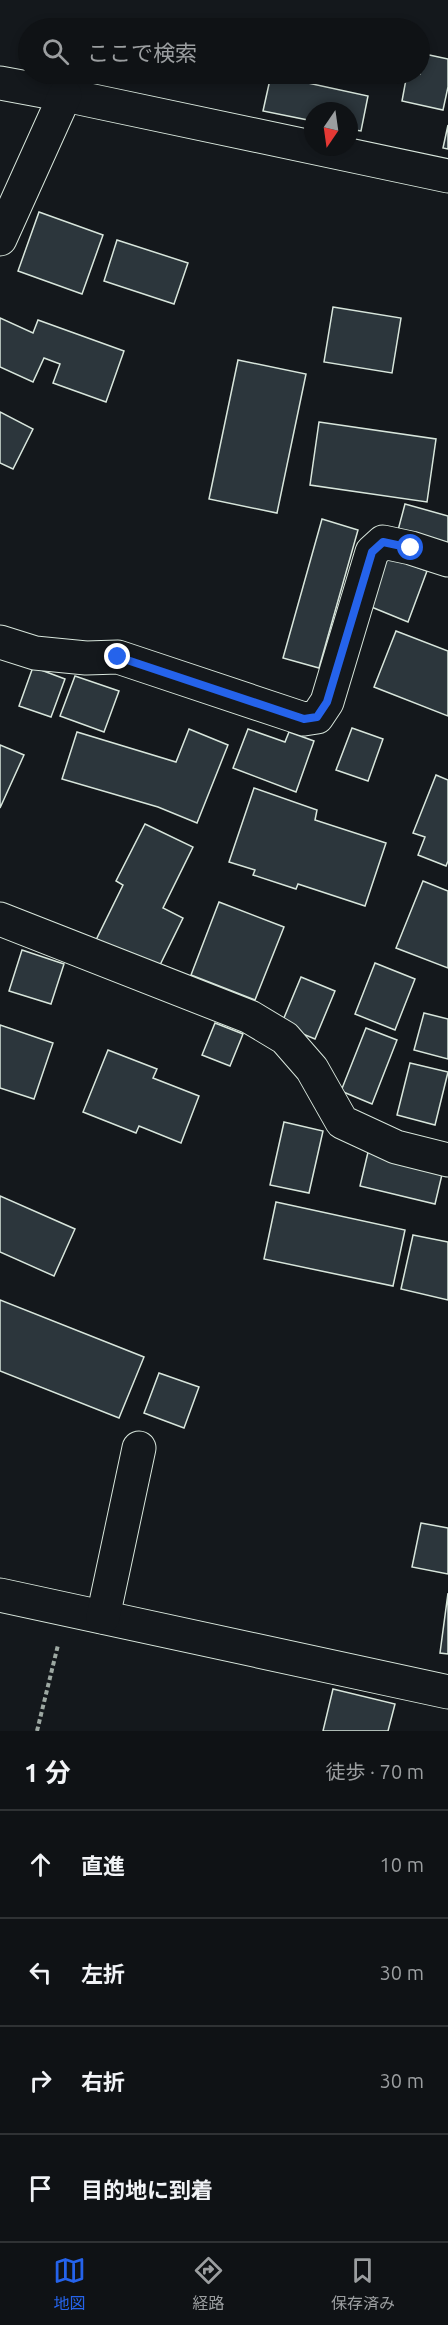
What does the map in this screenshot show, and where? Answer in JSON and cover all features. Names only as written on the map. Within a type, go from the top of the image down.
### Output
[{"type":"street","points":[[0,83],[448,176]]},
{"type":"street","points":[[0,239],[65,95]]},
{"type":"street","points":[[0,642],[35,653],[86,658],[118,657],[304,719],[317,717],[327,702],[372,552],[383,542],[448,560]]},
{"type":"street","points":[[0,919],[250,1017],[285,1038],[312,1069],[342,1122],[396,1147],[448,1160]]},
{"type":"street","points":[[103,1617],[139,1448]]},
{"type":"street","points":[[0,1595],[448,1692]]},
{"type":"path","points":[[37,1731],[66,1609]]},
{"type":"building","points":[[430,55],[448,59],[448,87],[443,110],[402,101],[405,84],[430,84]]},
{"type":"building","points":[[269,84],[313,84],[368,96],[361,131],[358,130],[358,102],[304,102],[304,119],[263,111]]},
{"type":"building","points":[[448,125],[448,149],[443,148]]},
{"type":"building","points":[[39,212],[103,235],[82,294],[18,271]]},
{"type":"building","points":[[117,240],[188,263],[174,304],[104,281]]},
{"type":"building","points":[[333,307],[401,318],[392,373],[324,362]]},
{"type":"building","points":[[0,318],[33,333],[38,320],[124,351],[106,402],[53,383],[60,364],[44,358],[33,382],[0,367]]},
{"type":"building","points":[[238,360],[306,374],[277,513],[209,499]]},
{"type":"building","points":[[0,412],[33,429],[13,469],[0,463]]},
{"type":"building","points":[[319,422],[436,439],[427,502],[310,485]]},
{"type":"building","points":[[405,504],[448,516],[448,548],[397,534]]},
{"type":"building","points":[[322,519],[358,530],[319,668],[283,658]]},
{"type":"building","points":[[388,556],[427,571],[408,622],[369,606]]},
{"type":"building","points":[[396,631],[448,651],[448,716],[374,687]]},
{"type":"building","points":[[33,667],[65,679],[51,717],[19,706]]},
{"type":"building","points":[[75,676],[119,691],[104,732],[60,716]]},
{"type":"building","points":[[352,728],[383,739],[368,781],[336,770]]},
{"type":"building","points":[[189,729],[228,745],[197,823],[158,807],[62,779],[77,732],[176,762]]},
{"type":"building","points":[[248,729],[285,742],[289,732],[314,741],[296,792],[233,768]]},
{"type":"building","points":[[0,745],[24,755],[0,808]]},
{"type":"building","points":[[436,775],[448,780],[448,861],[446,866],[418,855],[425,837],[413,833]]},
{"type":"building","points":[[254,788],[317,810],[315,820],[386,843],[365,906],[298,884],[296,889],[253,875],[255,870],[229,862]]},
{"type":"building","points":[[145,824],[193,847],[163,908],[183,918],[157,971],[96,940],[123,885],[116,881]]},
{"type":"building","points":[[423,881],[448,891],[448,968],[396,948]]},
{"type":"building","points":[[219,902],[284,927],[255,1000],[191,975]]},
{"type":"building","points":[[22,950],[64,964],[51,1004],[9,991]]},
{"type":"building","points":[[375,963],[415,979],[395,1030],[355,1014]]},
{"type":"building","points":[[301,977],[335,991],[315,1039],[281,1025]]},
{"type":"building","points":[[424,1013],[448,1019],[448,1059],[414,1050]]},
{"type":"building","points":[[215,1023],[243,1034],[230,1066],[202,1055]]},
{"type":"building","points":[[0,1025],[53,1043],[34,1099],[0,1088]]},
{"type":"building","points":[[366,1028],[397,1040],[372,1104],[341,1091]]},
{"type":"building","points":[[108,1050],[157,1069],[153,1078],[199,1096],[181,1143],[139,1126],[136,1133],[83,1112]]},
{"type":"building","points":[[410,1063],[448,1072],[435,1125],[397,1115]]},
{"type":"building","points":[[284,1122],[323,1131],[309,1193],[270,1185]]},
{"type":"building","points":[[369,1148],[444,1166],[435,1204],[360,1186]]},
{"type":"building","points":[[0,1196],[75,1229],[54,1276],[0,1252]]},
{"type":"building","points":[[276,1202],[405,1230],[393,1286],[264,1259]]},
{"type":"building","points":[[413,1235],[448,1242],[448,1300],[401,1289]]},
{"type":"building","points":[[0,1300],[144,1357],[119,1418],[0,1371]]},
{"type":"building","points":[[159,1373],[199,1387],[184,1428],[144,1413]]},
{"type":"building","points":[[421,1523],[448,1528],[448,1574],[412,1567]]},
{"type":"building","points":[[448,1593],[448,1654],[440,1653]]},
{"type":"building","points":[[333,1689],[395,1704],[388,1731],[323,1731]]},
{"type":"route","points":[[118,657],[304,719],[317,717],[327,702],[372,552],[383,542],[411,548]]}]
